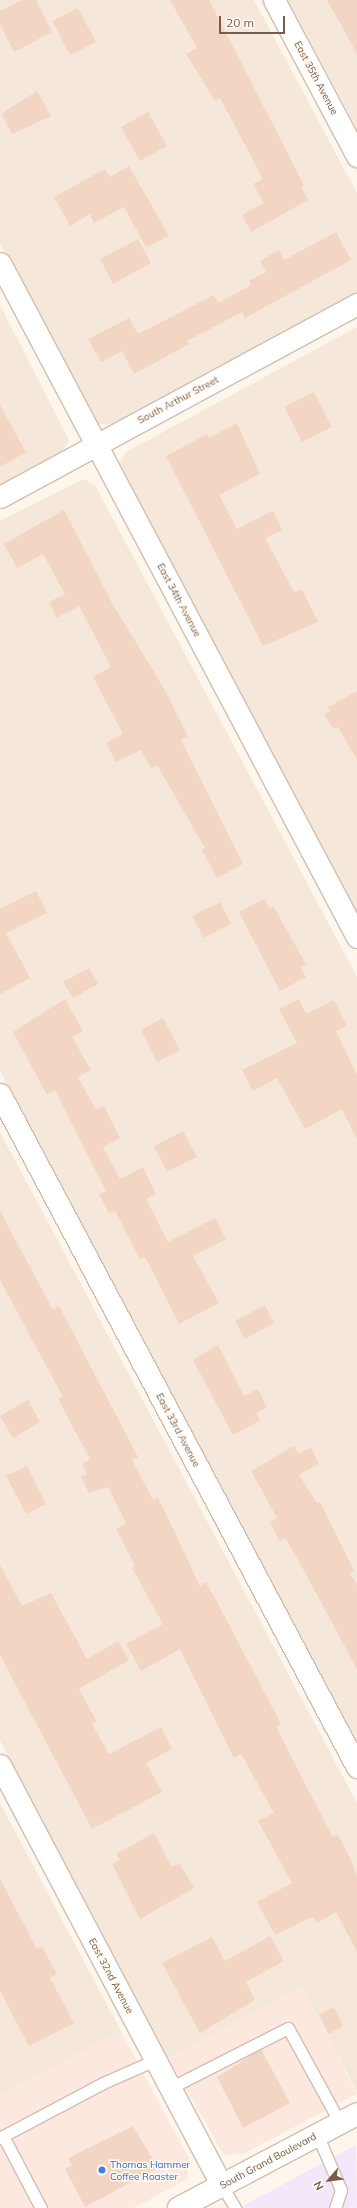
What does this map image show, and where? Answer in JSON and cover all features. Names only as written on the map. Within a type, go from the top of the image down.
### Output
[{"type":"main road","name":"South Grand Boulevard","points":[[181,2208],[348,2118]]},
{"type":"street","name":"East 35th Avenue","points":[[274,0],[357,156]]},
{"type":"street","name":"East 34th Avenue","points":[[0,263],[357,937]]},
{"type":"street","name":"South Arthur Street","points":[[0,497],[357,304]]},
{"type":"street","name":"East 33rd Avenue","points":[[0,1094],[357,1767]]},
{"type":"street","name":"East 32nd Avenue","points":[[0,1765],[222,2186]]},
{"type":"lane","points":[[170,2088],[288,2028],[348,2118]]},
{"type":"lane","points":[[41,2208],[2,2137],[103,2083],[155,2060]]},
{"type":"lane","points":[[317,2134],[341,2190],[335,2208]]},
{"type":"lane","points":[[222,2186],[235,2208]]},
{"type":"shaded area","points":[[0,0],[254,0],[357,193],[357,293],[114,425],[98,424],[0,244]]},
{"type":"shaded area","points":[[288,0],[357,0],[357,129]]},
{"type":"shaded area","points":[[0,305],[69,440],[62,452],[0,486]]},
{"type":"shaded area","points":[[357,327],[357,914],[120,464],[126,452]]},
{"type":"shaded area","points":[[83,479],[95,485],[357,977],[357,1744],[0,1071],[0,521]]},
{"type":"shaded area","points":[[0,1132],[357,1803],[357,2092],[302,1988],[168,2058],[0,1741]]},
{"type":"shaded area","points":[[0,1803],[121,2031],[0,2096]]},
{"type":"shaded area","points":[[302,1987],[357,2094],[243,2154],[224,2155],[168,2058]]},
{"type":"shaded area","points":[[121,2031],[189,2159],[187,2179],[134,2208],[0,2208],[0,2096]]},
{"type":"shaded area","points":[[356,2145],[357,2208],[239,2208]]},
{"type":"building","points":[[22,0],[36,0],[52,32],[14,52],[0,25],[0,11]]},
{"type":"building","points":[[170,0],[209,0],[304,185],[301,187],[308,200],[251,232],[242,215],[264,203],[253,184],[263,179],[220,98],[215,101],[186,54],[197,48]]},
{"type":"building","points":[[327,0],[357,0],[357,54],[340,23]]},
{"type":"building","points":[[78,8],[96,42],[70,55],[52,21]]},
{"type":"building","points":[[37,91],[51,116],[12,134],[1,114]]},
{"type":"building","points":[[148,112],[167,146],[140,161],[121,127]]},
{"type":"building","points":[[129,166],[169,236],[146,247],[124,207],[94,223],[90,214],[70,226],[54,197],[105,169],[110,177]]},
{"type":"building","points":[[336,232],[351,260],[245,318],[242,312],[187,341],[189,344],[134,374],[122,351],[101,362],[88,339],[129,318],[138,334],[214,295],[218,303],[251,285],[249,281],[266,272],[260,261],[279,250],[284,260]]},
{"type":"building","points":[[138,239],[151,263],[113,284],[100,259]]},
{"type":"building","points":[[314,392],[332,427],[302,442],[284,407]]},
{"type":"building","points":[[0,405],[26,452],[0,467]]},
{"type":"building","points":[[237,423],[260,474],[219,495],[237,529],[273,511],[282,530],[265,538],[294,592],[302,589],[318,622],[263,646],[166,456],[207,434],[209,438]]},
{"type":"building","points":[[64,510],[112,603],[165,690],[188,737],[181,740],[243,864],[217,878],[202,850],[205,848],[157,765],[151,768],[141,750],[116,762],[106,743],[123,734],[93,677],[111,667],[79,606],[57,618],[49,602],[65,594],[43,554],[17,568],[4,544]]},
{"type":"building","points":[[357,691],[357,760],[338,727],[333,729],[324,714],[330,711],[328,707]]},
{"type":"building","points":[[36,891],[47,913],[6,933],[30,978],[0,994],[0,909]]},
{"type":"building","points":[[264,899],[269,908],[273,906],[306,964],[300,967],[306,977],[280,991],[239,912]]},
{"type":"building","points":[[220,902],[231,924],[204,938],[192,916]]},
{"type":"building","points":[[89,968],[98,984],[73,998],[63,982]]},
{"type":"building","points":[[65,999],[83,1031],[72,1037],[91,1070],[78,1077],[96,1110],[104,1106],[120,1138],[103,1147],[120,1179],[143,1167],[156,1194],[146,1199],[168,1242],[215,1218],[226,1239],[193,1256],[219,1303],[179,1324],[145,1257],[140,1259],[115,1211],[109,1213],[99,1194],[106,1191],[55,1090],[47,1095],[13,1032]]},
{"type":"building","points":[[299,999],[306,1014],[334,1000],[347,1026],[336,1031],[357,1075],[357,1139],[342,1109],[305,1129],[277,1078],[253,1091],[242,1070],[297,1043],[279,1009]]},
{"type":"building","points":[[163,1018],[180,1050],[157,1062],[141,1030]]},
{"type":"building","points":[[183,1131],[197,1157],[167,1172],[154,1146]]},
{"type":"building","points":[[0,1211],[53,1310],[59,1306],[138,1457],[132,1460],[153,1500],[158,1497],[200,1586],[206,1582],[216,1600],[281,1724],[276,1727],[301,1776],[333,1837],[338,1835],[351,1860],[357,1877],[357,1952],[336,1912],[317,1923],[314,1918],[307,1919],[275,1935],[257,1902],[292,1883],[258,1821],[274,1813],[241,1754],[234,1758],[180,1649],[141,1671],[126,1644],[163,1624],[132,1568],[135,1566],[116,1529],[126,1523],[108,1487],[89,1493],[81,1477],[87,1474],[82,1464],[90,1459],[58,1399],[63,1397],[0,1280]]},
{"type":"building","points":[[265,1305],[274,1323],[245,1339],[235,1321]]},
{"type":"building","points":[[218,1345],[244,1396],[258,1389],[267,1407],[256,1413],[260,1421],[233,1435],[193,1360]]},
{"type":"building","points":[[28,1400],[40,1422],[13,1438],[0,1416]]},
{"type":"building","points":[[294,1446],[299,1454],[311,1447],[319,1464],[299,1475],[317,1503],[320,1502],[354,1571],[350,1573],[357,1585],[357,1669],[296,1556],[285,1538],[280,1541],[270,1522],[277,1518],[251,1471]]},
{"type":"building","points":[[27,1466],[46,1504],[26,1514],[6,1476]]},
{"type":"building","points":[[0,1565],[22,1606],[51,1593],[87,1659],[118,1641],[129,1660],[79,1689],[97,1722],[92,1724],[109,1754],[161,1727],[172,1749],[146,1763],[162,1792],[92,1829],[0,1655]]},
{"type":"building","points":[[154,1833],[171,1866],[180,1864],[194,1888],[140,1919],[112,1864],[120,1860],[116,1854]]},
{"type":"building","points":[[0,1879],[37,1949],[42,1947],[57,1974],[50,1978],[74,2023],[29,2046],[0,1991]]},
{"type":"building","points":[[270,1936],[284,1961],[246,1982],[255,2000],[200,2033],[162,1963],[212,1937],[225,1961]]},
{"type":"building","points":[[334,2007],[343,2026],[329,2034],[319,2015]]},
{"type":"building","points":[[261,2049],[290,2103],[243,2128],[217,2077]]},
{"type":"building","points":[[133,2126],[158,2168],[85,2207],[65,2169],[72,2165],[68,2158]]},
{"type":"place","name":"Thomas Hammer Coffee Roaster","points":[[102,2170]]}]
